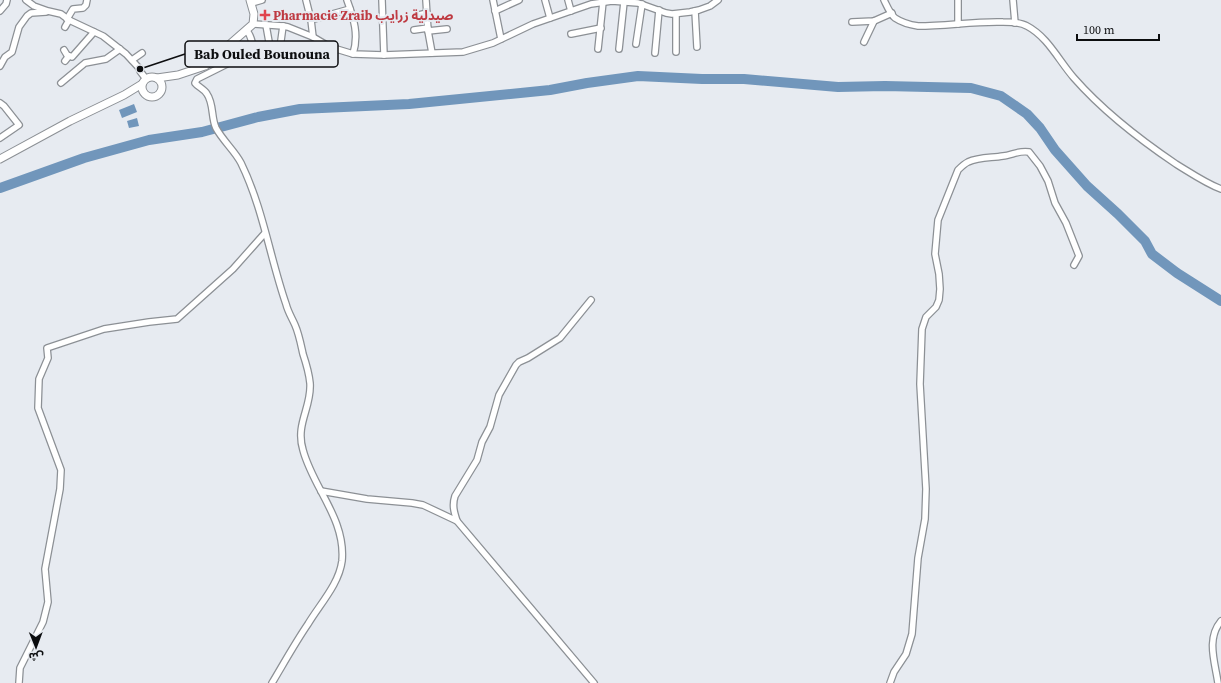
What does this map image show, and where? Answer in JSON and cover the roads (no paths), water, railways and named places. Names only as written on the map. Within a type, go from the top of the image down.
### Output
[{"type":"street","points":[[0,11],[6,4],[7,0]]},
{"type":"street","points":[[26,0],[34,6],[48,12]]},
{"type":"street","points":[[65,27],[73,9],[83,8],[86,5],[87,0]]},
{"type":"street","points":[[0,159],[70,121],[124,95],[152,77],[178,76],[205,66],[247,31],[253,24],[254,14],[251,2],[262,0]]},
{"type":"street","points":[[306,0],[313,37]]},
{"type":"street","points":[[347,0],[354,22],[356,35],[353,54]]},
{"type":"street","points":[[382,0],[384,55]]},
{"type":"street","points":[[426,0],[430,48],[432,53]]},
{"type":"street","points":[[492,0],[501,40]]},
{"type":"street","points":[[495,11],[518,0]]},
{"type":"street","points":[[545,0],[550,18]]},
{"type":"street","points":[[568,0],[571,11]]},
{"type":"street","points":[[253,24],[283,26],[313,37],[330,47],[353,54],[384,55],[462,52],[501,40],[533,24],[596,2],[624,2],[642,4],[666,13],[676,14],[695,11],[710,6],[718,0]]},
{"type":"street","points":[[884,0],[895,17],[918,26],[992,22],[1015,23],[1026,26],[1043,39],[1090,96],[1115,118],[1156,150],[1210,185],[1221,189]]},
{"type":"street","points":[[958,0],[958,24]]},
{"type":"street","points":[[1013,0],[1015,23]]},
{"type":"street","points":[[598,49],[603,2]]},
{"type":"street","points":[[619,49],[624,2]]},
{"type":"street","points":[[636,44],[642,4]]},
{"type":"street","points":[[310,20],[350,9]]},
{"type":"street","points":[[655,53],[659,10]]},
{"type":"street","points":[[695,11],[697,47]]},
{"type":"street","points":[[0,66],[5,57],[12,52],[19,27],[27,16],[31,13],[48,12],[61,14],[103,36],[132,60],[144,81],[143,93]]},
{"type":"street","points":[[419,15],[427,13]]},
{"type":"street","points":[[676,14],[676,52]]},
{"type":"street","points":[[852,22],[874,22],[892,14]]},
{"type":"street","points":[[864,42],[874,22]]},
{"type":"street","points":[[266,25],[271,53]]},
{"type":"street","points":[[278,62],[283,26]]},
{"type":"street","points":[[571,34],[600,28]]},
{"type":"street","points":[[414,30],[447,29]]},
{"type":"street","points":[[247,31],[253,45],[254,58]]},
{"type":"street","points":[[64,50],[67,58],[72,57],[94,32]]},
{"type":"street","points":[[226,48],[229,60],[227,64],[197,80],[195,83],[207,93],[216,128],[240,162],[249,182],[261,217],[286,306],[296,327],[309,374],[310,394],[300,432],[301,442],[305,458],[333,515],[343,546],[340,572],[328,595],[289,652],[272,683]]},
{"type":"street","points":[[61,83],[85,63],[106,58],[120,49]]},
{"type":"street","points":[[0,52],[5,57]]},
{"type":"street","points":[[132,60],[142,53]]},
{"type":"street","points":[[124,95],[143,93],[154,97],[159,94],[162,88],[178,76]]},
{"type":"street","points":[[157,78],[161,83],[162,88]]},
{"type":"street","points":[[0,103],[18,125],[0,138]]},
{"type":"street","points":[[890,683],[894,672],[906,654],[912,634],[918,558],[925,519],[926,489],[920,384],[922,329],[926,317],[936,307],[939,300],[939,274],[935,254],[938,220],[958,170],[962,165],[976,160],[1005,156],[1023,151],[1029,152],[1040,166],[1048,181],[1055,203],[1066,223],[1079,256],[1074,265]]},
{"type":"street","points":[[19,683],[20,668],[43,622],[48,602],[45,569],[60,489],[61,470],[38,408],[39,379],[48,358],[47,348],[104,329],[178,319],[233,269],[265,233]]},
{"type":"street","points":[[592,300],[560,338],[528,358],[518,362],[516,365],[499,395],[490,427],[482,442],[477,460],[455,496],[453,510],[457,521],[594,683]]},
{"type":"street","points":[[321,491],[367,499],[423,505],[457,521]]},
{"type":"street","points":[[1218,683],[1213,658],[1213,634],[1221,621]]},
{"type":"water","points":[[134,104],[137,112],[122,118],[119,110]]},
{"type":"water","points":[[137,118],[139,126],[129,128],[127,121]]},
{"type":"waterway","points":[[0,188],[84,158],[149,140],[202,132],[258,117],[300,109],[409,104],[550,90],[638,76],[744,79],[838,87],[885,86],[971,88],[1001,96],[1027,114],[1040,128],[1055,150],[1087,186],[1145,241],[1152,254],[1177,273],[1221,301]]},
{"type":"place","name":"Pharmacie Zraib صيدلية زرايب","points":[[265,15]]},
{"type":"place","name":"Bab Ouled Bounouna","points":[[140,69]]}]
